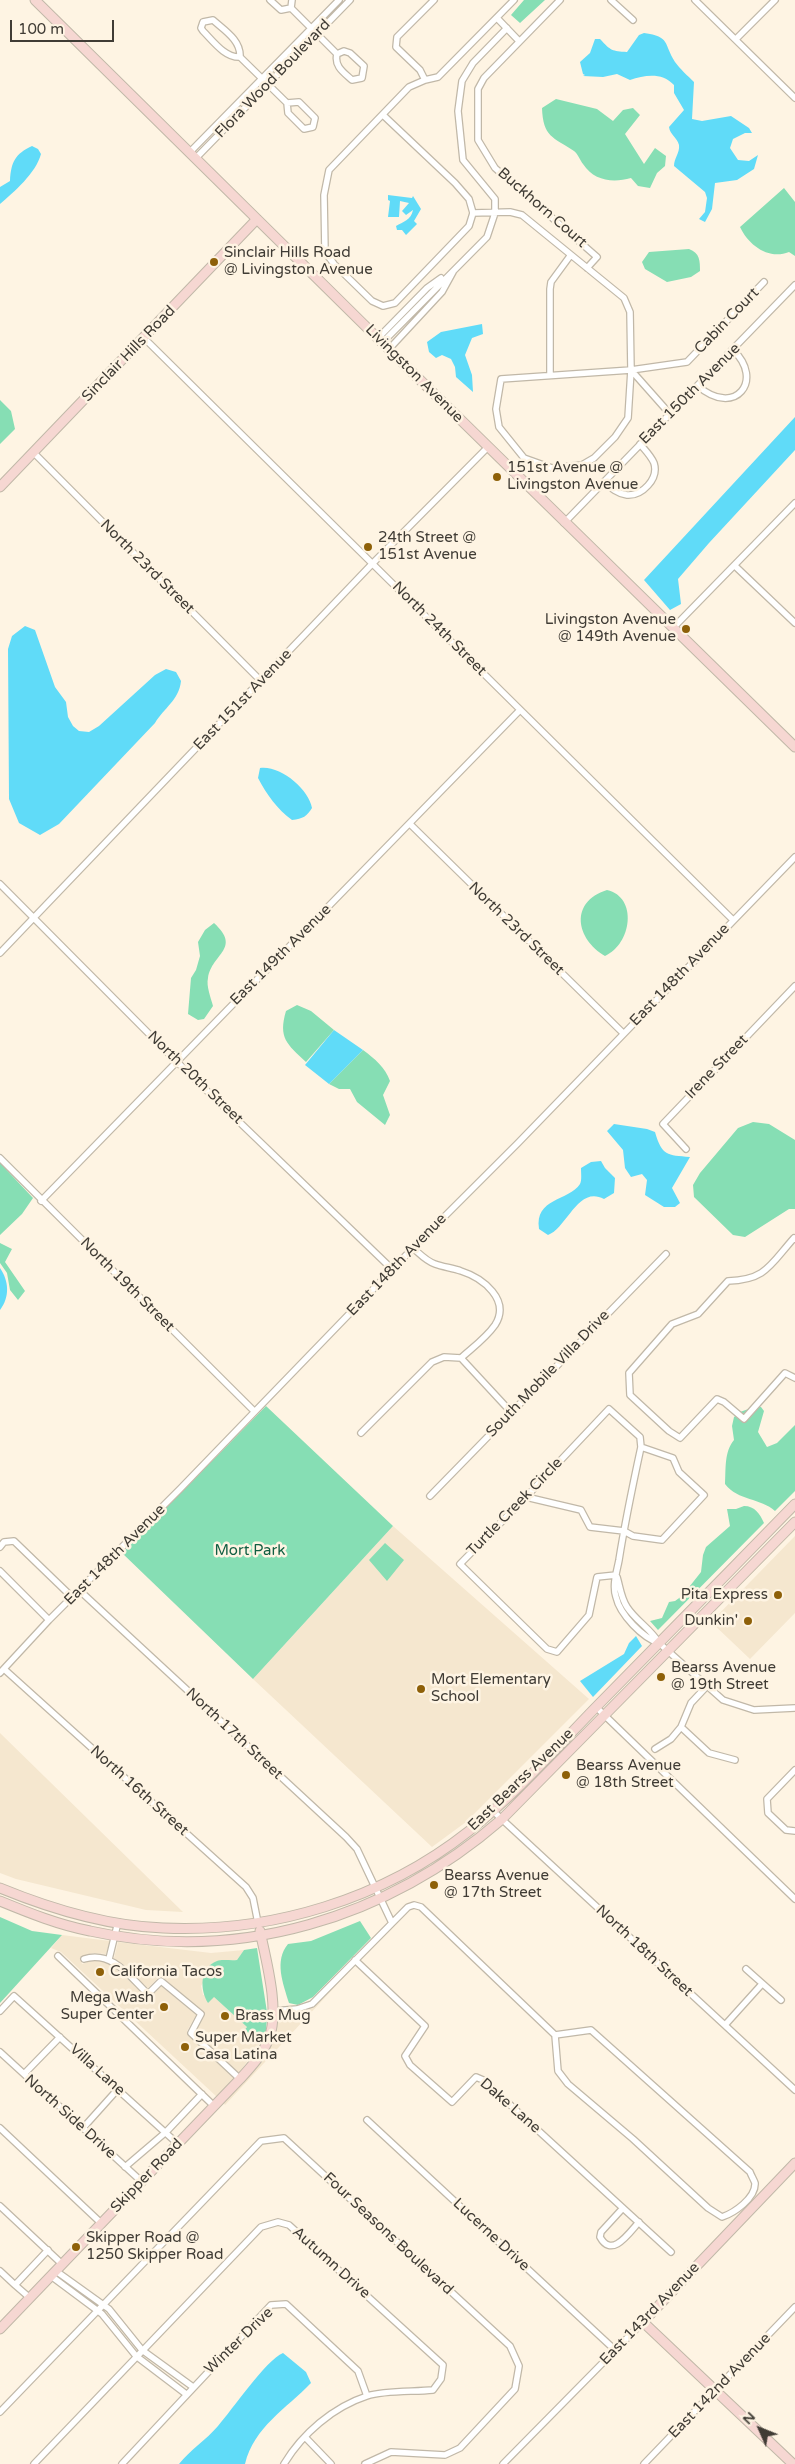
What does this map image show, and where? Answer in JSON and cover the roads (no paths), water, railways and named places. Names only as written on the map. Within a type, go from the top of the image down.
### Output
[{"type":"street","name":"Livingston Avenue","points":[[35,0],[384,343],[487,448],[795,747]]},
{"type":"street","points":[[270,0],[281,10],[291,8]]},
{"type":"street","points":[[291,8],[292,0]]},
{"type":"street","name":"Flora Wood Boulevard","points":[[193,155],[262,79],[338,0]]},
{"type":"street","name":"Flora Wood Boulevard","points":[[193,155],[268,85],[350,0]]},
{"type":"street","points":[[424,80],[420,70],[396,46],[396,42],[397,37],[434,0]]},
{"type":"street","points":[[382,115],[469,199],[473,213],[469,226],[395,303],[383,306],[372,301],[334,264],[325,252],[323,236],[324,195],[329,170],[382,115],[409,87],[424,80],[438,77],[514,0]]},
{"type":"street","name":"Buckhorn Court","points":[[560,0],[484,78],[478,89],[478,140],[495,168],[597,257],[587,268]]},
{"type":"street","points":[[612,0],[633,20]]},
{"type":"street","points":[[695,0],[795,98]]},
{"type":"street","points":[[736,39],[775,0]]},
{"type":"street","points":[[291,8],[337,54]]},
{"type":"street","points":[[497,18],[519,41]]},
{"type":"street","points":[[240,57],[238,42],[213,20],[203,22],[201,28],[203,31],[227,54],[233,57],[240,57],[287,103],[288,113],[304,129],[308,130],[313,127],[315,118],[299,102],[287,103]]},
{"type":"street","points":[[384,343],[487,237],[495,213],[495,199],[463,160],[458,111],[462,81],[473,63],[507,28]]},
{"type":"street","points":[[344,51],[350,53],[364,66],[362,78],[352,80],[338,67],[337,54],[344,51]]},
{"type":"street","points":[[473,213],[510,212],[522,214],[570,256],[624,298],[630,312],[631,370],[670,414]]},
{"type":"street","name":"Sinclair Hills Road","points":[[0,487],[257,219]]},
{"type":"street","points":[[550,375],[551,282],[570,256]]},
{"type":"street","points":[[384,343],[442,292],[454,270]]},
{"type":"street","name":"Cabin Court","points":[[631,370],[628,418],[615,437],[594,458],[582,464],[552,468],[524,458],[500,427],[496,409],[501,378],[631,370],[687,362],[764,282]]},
{"type":"street","name":"East 150th Avenue","points":[[564,523],[794,288]]},
{"type":"street","name":"North 24th Street","points":[[144,338],[733,920]]},
{"type":"street","points":[[698,386],[717,399],[730,398],[737,395],[744,386],[747,371],[744,362],[734,350]]},
{"type":"street","points":[[604,482],[615,491],[627,495],[646,488],[654,475],[655,469],[654,463],[640,444]]},
{"type":"street","name":"East 151st Avenue","points":[[0,953],[372,564],[487,448]]},
{"type":"street","name":"North 23rd Street","points":[[33,452],[261,681]]},
{"type":"street","points":[[673,628],[795,503]]},
{"type":"street","points":[[735,566],[795,624]]},
{"type":"street","name":"East 149th Avenue","points":[[41,1200],[520,710]]},
{"type":"street","name":"North 23rd Street","points":[[410,824],[624,1034]]},
{"type":"street","name":"East 148th Avenue","points":[[2,1671],[49,1620],[518,1143],[795,857]]},
{"type":"street","name":"North 20th Street","points":[[0,884],[176,1061],[392,1270]]},
{"type":"street","name":"Irene Street","points":[[686,1149],[663,1124],[795,986]]},
{"type":"street","name":"North 19th Street","points":[[0,1158],[254,1411]]},
{"type":"street","points":[[795,1239],[762,1275],[746,1280],[728,1281],[698,1314],[672,1324],[629,1373],[628,1385],[630,1395],[668,1431],[680,1438],[717,1399],[724,1402],[744,1419],[785,1373],[795,1378]]},
{"type":"street","points":[[413,1248],[435,1264],[472,1276],[495,1294],[499,1308],[496,1324],[461,1358]]},
{"type":"street","name":"South Mobile Villa Drive","points":[[430,1496],[666,1254]]},
{"type":"street","points":[[361,1433],[432,1362],[444,1357],[461,1358],[511,1412]]},
{"type":"street","name":"Turtle Creek Circle","points":[[616,1576],[597,1577],[588,1615],[557,1652],[547,1649],[460,1564],[609,1409],[640,1437],[641,1447]]},
{"type":"street","points":[[526,1497],[581,1510],[590,1527],[624,1530],[633,1536],[662,1540],[704,1495],[679,1472],[673,1458],[641,1447],[624,1530],[616,1576],[626,1606],[655,1635],[659,1643],[722,1700],[754,1710],[795,1708]]},
{"type":"street","name":"East Bearss Avenue","points":[[0,1888],[32,1901],[76,1914],[162,1928],[258,1923],[322,1908],[376,1888],[408,1872],[449,1846],[493,1811],[795,1504]]},
{"type":"street","name":"East Bearss Avenue","points":[[0,1901],[75,1927],[115,1936],[161,1940],[210,1941],[260,1935],[310,1925],[381,1900],[455,1857],[502,1819],[606,1716],[795,1522]]},
{"type":"street","points":[[0,1547],[4,1542],[14,1541],[72,1597]]},
{"type":"street","points":[[753,1547],[762,1556]]},
{"type":"street","points":[[0,1571],[49,1620]]},
{"type":"street","name":"North 17th Street","points":[[79,1590],[346,1837],[357,1849],[376,1888]]},
{"type":"street","name":"North 16th Street","points":[[2,1671],[246,1887],[253,1898],[258,1923]]},
{"type":"street","points":[[655,1749],[671,1738],[681,1727],[691,1703],[706,1687]]},
{"type":"street","points":[[596,1707],[795,1898]]},
{"type":"street","points":[[681,1727],[709,1753],[735,1760]]},
{"type":"street","points":[[568,1735],[577,1744]]},
{"type":"street","points":[[795,1770],[766,1799],[768,1813],[786,1830],[795,1831]]},
{"type":"street","name":"North 18th Street","points":[[493,1811],[795,2090]]},
{"type":"street","points":[[449,1846],[455,1857]]},
{"type":"street","points":[[376,1888],[392,1923]]},
{"type":"street","points":[[274,2011],[297,2009],[312,2004],[408,1907],[414,1905],[421,1907],[555,2035],[558,2071],[568,2084],[708,2208],[722,2217],[733,2214],[752,2193],[755,2183],[750,2172],[591,2030],[555,2035]]},
{"type":"street","points":[[109,1959],[118,1922]]},
{"type":"street","name":"Skipper Road","points":[[0,2329],[257,2059],[270,2037],[274,2011],[258,1923]]},
{"type":"street","points":[[58,1956],[214,2106]]},
{"type":"street","points":[[84,1959],[93,1956],[109,1959],[148,1994],[161,1980],[201,2014],[190,2033],[240,2079]]},
{"type":"street","name":"Dake Lane","points":[[355,1960],[425,2026],[404,2056],[410,2065],[452,2102],[476,2078],[483,2080],[671,2252]]},
{"type":"street","points":[[746,1969],[781,2000]]},
{"type":"street","points":[[725,2025],[762,1984]]},
{"type":"street","name":"Villa Lane","points":[[0,2011],[14,1996],[178,2144]]},
{"type":"street","points":[[24,2074],[60,2037]]},
{"type":"street","name":"North Side Drive","points":[[0,2052],[141,2181]]},
{"type":"street","points":[[83,2128],[118,2089]]},
{"type":"street","points":[[125,2167],[166,2132],[202,2094]]},
{"type":"street","name":"Lucerne Drive","points":[[367,2120],[615,2350]]},
{"type":"street","points":[[0,2128],[101,2223]]},
{"type":"street","name":"Four Seasons Boulevard","points":[[0,2412],[260,2141],[284,2138],[510,2346],[519,2366],[515,2389],[460,2448],[445,2455],[391,2452],[365,2464]]},
{"type":"street","name":"East 143rd Avenue","points":[[503,2464],[643,2322],[795,2163]]},
{"type":"street","points":[[0,2206],[48,2250],[57,2270],[97,2310],[136,2356],[186,2394]]},
{"type":"street","points":[[623,2208],[601,2232],[600,2237],[606,2244],[610,2247],[617,2245],[639,2222]]},
{"type":"street","name":"Autumn Drive","points":[[34,2464],[261,2227],[278,2222],[289,2225],[443,2365],[441,2379],[433,2390],[368,2396],[328,2416],[305,2437],[284,2464]]},
{"type":"street","points":[[15,2285],[48,2250]]},
{"type":"street","points":[[57,2270],[109,2309],[142,2350],[193,2387]]},
{"type":"street","points":[[0,2271],[30,2298]]},
{"type":"street","name":"Winter Drive","points":[[122,2464],[271,2305],[286,2304],[358,2371],[368,2396]]},
{"type":"street","name":"East 142nd Avenue","points":[[644,2464],[795,2307]]},
{"type":"street","points":[[643,2322],[792,2463]]},
{"type":"street","points":[[305,2437],[331,2464]]},
{"type":"water","points":[[644,33],[663,39],[675,62],[694,82],[692,119],[702,121],[731,116],[749,128],[752,133],[745,133],[733,139],[730,148],[738,160],[749,161],[758,155],[754,169],[737,180],[715,183],[712,209],[705,222],[699,219],[705,212],[707,198],[705,192],[674,166],[679,145],[669,127],[684,110],[674,93],[674,85],[659,76],[630,80],[617,74],[603,77],[583,76],[585,75],[583,74],[580,62],[590,53],[595,39],[600,39],[612,50],[627,52],[639,35]]},
{"type":"water","points":[[32,146],[38,149],[41,154],[38,161],[24,182],[0,204],[0,187],[10,181],[11,169],[15,159]]},
{"type":"water","points":[[388,195],[412,198],[413,196],[421,209],[414,221],[417,224],[406,235],[402,230],[397,230],[396,226],[409,218],[413,210],[406,215],[402,211],[409,203],[400,201],[399,217],[388,217],[390,201],[388,200]]},
{"type":"water","points":[[482,324],[483,334],[472,338],[465,355],[472,375],[473,392],[456,377],[455,367],[451,359],[442,355],[436,358],[429,352],[427,342],[441,332]]},
{"type":"water","points":[[795,417],[795,450],[678,579],[681,604],[670,610],[644,580]]},
{"type":"water","points":[[25,626],[35,630],[55,687],[66,702],[68,717],[73,726],[79,731],[89,732],[99,726],[155,675],[166,669],[176,672],[181,681],[180,688],[174,699],[155,723],[59,824],[40,835],[19,823],[9,799],[8,649],[12,636]]},
{"type":"water","points":[[260,768],[276,770],[300,786],[310,801],[312,808],[304,817],[292,820],[277,806],[258,778]]},
{"type":"water","points":[[334,1030],[363,1050],[329,1084],[305,1065]]},
{"type":"water","points":[[614,1124],[655,1132],[660,1146],[666,1153],[690,1157],[672,1188],[680,1203],[675,1207],[664,1207],[645,1195],[647,1180],[642,1174],[631,1177],[625,1168],[623,1150],[607,1131]]},
{"type":"water","points":[[601,1161],[615,1178],[614,1193],[604,1199],[595,1196],[580,1202],[555,1231],[548,1235],[539,1229],[539,1219],[542,1211],[554,1201],[575,1190],[580,1184],[581,1168],[591,1162]]},
{"type":"water","points":[[0,1268],[7,1284],[7,1294],[0,1310]]},
{"type":"water","points":[[636,1636],[642,1646],[593,1697],[580,1681],[624,1654],[629,1643]]},
{"type":"water","points":[[283,2353],[306,2372],[311,2383],[263,2429],[249,2451],[245,2464],[179,2464],[218,2426],[268,2365]]},
{"type":"place","name":"Sinclair Hills Road @ Livingston Avenue","points":[[214,262]]},
{"type":"place","name":"151st Avenue @ Livingston Avenue","points":[[497,477]]},
{"type":"place","name":"24th Street @ 151st Avenue","points":[[368,547]]},
{"type":"place","name":"Livingston Avenue @ 149th Avenue","points":[[686,629]]},
{"type":"place","name":"Pita Express","points":[[778,1595]]},
{"type":"place","name":"Dunkin'","points":[[748,1621]]},
{"type":"place","name":"Bearss Avenue @ 19th Street","points":[[661,1677]]},
{"type":"place","name":"Mort Elementary School","points":[[421,1689]]},
{"type":"place","name":"Bearss Avenue @ 18th Street","points":[[566,1775]]},
{"type":"place","name":"Bearss Avenue @ 17th Street","points":[[434,1885]]},
{"type":"place","name":"California Tacos","points":[[100,1972]]},
{"type":"place","name":"Mega Wash Super Center","points":[[164,2007]]},
{"type":"place","name":"Brass Mug","points":[[225,2016]]},
{"type":"place","name":"Super Market Casa Latina","points":[[185,2047]]},
{"type":"place","name":"Skipper Road @ 1250 Skipper Road","points":[[76,2247]]},
{"type":"park label","name":"Mort Park","points":[[250,1551]]}]
